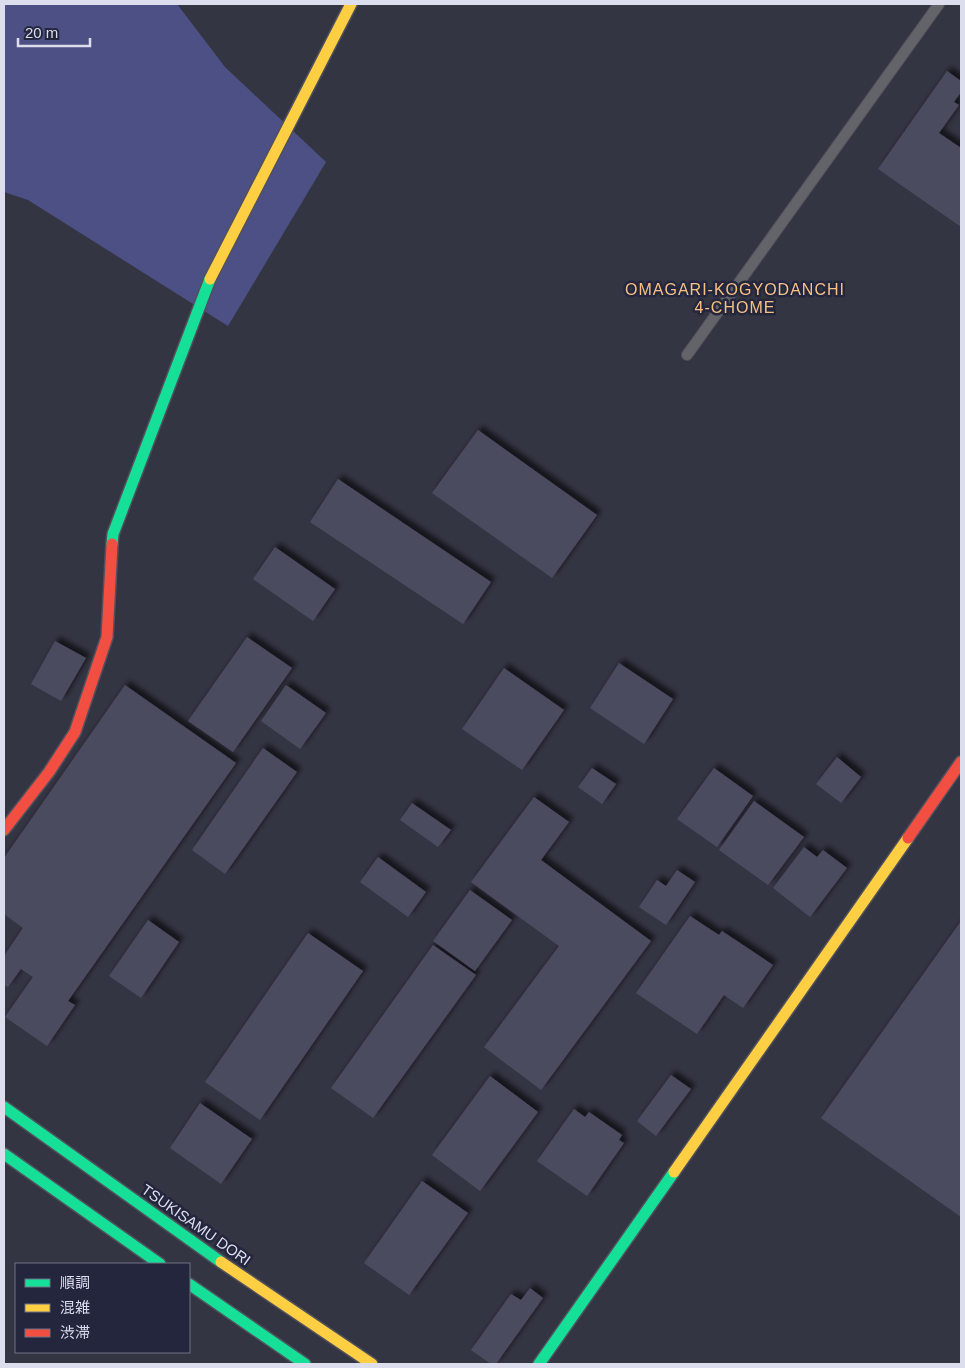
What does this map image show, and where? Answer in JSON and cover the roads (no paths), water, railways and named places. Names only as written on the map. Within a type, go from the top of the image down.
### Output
[{"type":"main road","points":[[4,830],[49,772],[75,732],[107,637],[113,534],[213,270],[351,4]]},
{"type":"main road","points":[[540,1364],[961,762]]},
{"type":"main road","name":"TSUKISAMU DORI","points":[[4,1107],[197,1245],[372,1364]]},
{"type":"main road","points":[[4,1154],[159,1263]]},
{"type":"main road","points":[[190,1285],[305,1364]]},
{"type":"lane","points":[[687,355],[939,4]]},
{"type":"district","name":"OMAGARI-KOGYODANCHI 4-CHOME","points":[[735,298]]}]
